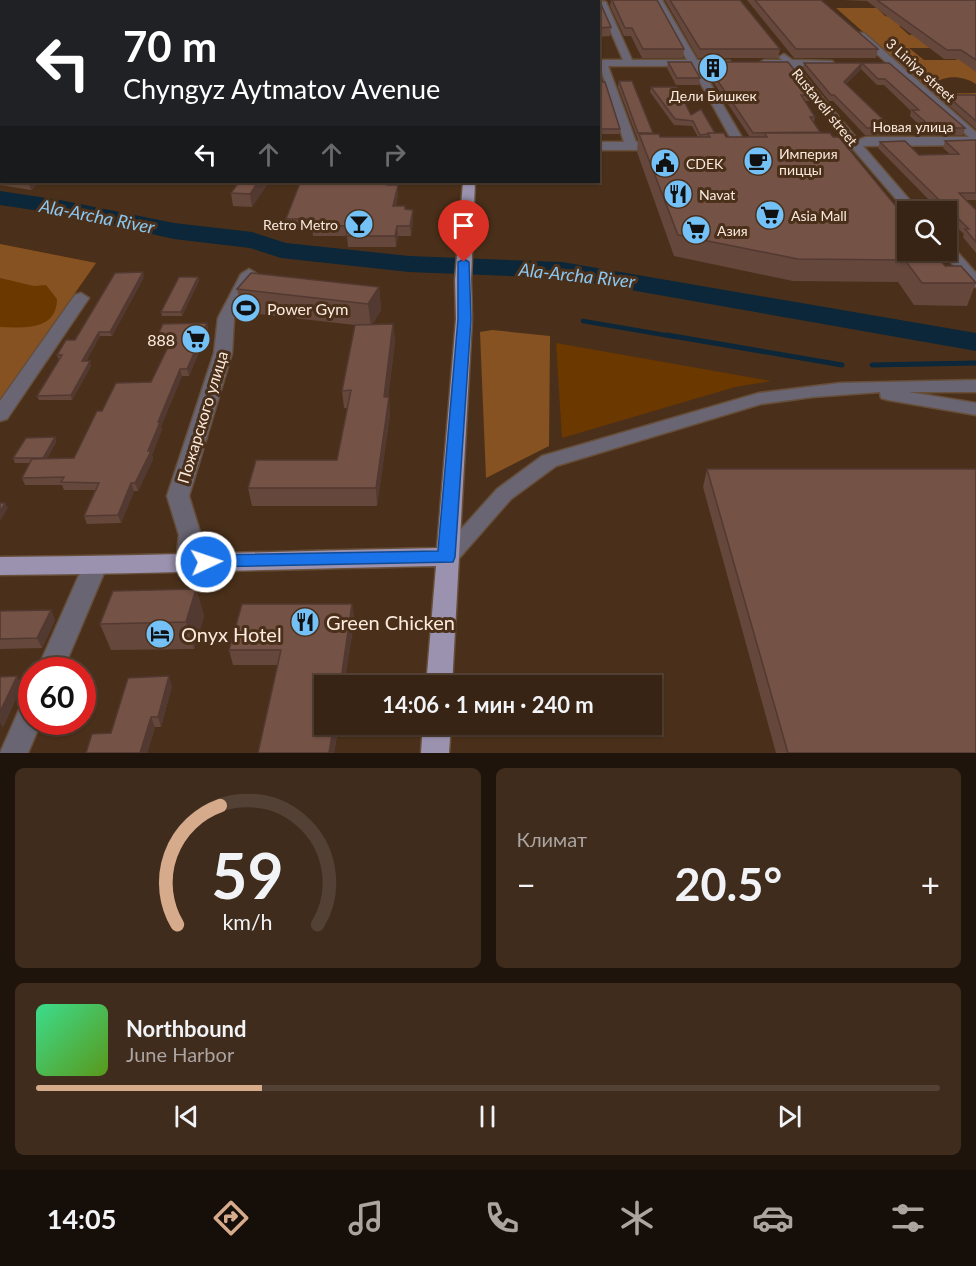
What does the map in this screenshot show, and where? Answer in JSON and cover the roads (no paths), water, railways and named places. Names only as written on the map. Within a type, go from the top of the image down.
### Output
[{"type":"main road","points":[[440,675],[464,319],[463,280],[469,183]]},
{"type":"main road","points":[[0,566],[95,566],[447,557]]},
{"type":"main road","points":[[435,753],[436,735]]},
{"type":"street","points":[[658,0],[741,146]]},
{"type":"street","points":[[600,2],[602,2],[629,63]]},
{"type":"street","name":"3 Liniya street","points":[[854,30],[894,63],[976,139]]},
{"type":"street","name":"Rustaveli street","points":[[774,43],[856,146],[904,201]]},
{"type":"street","points":[[631,146],[600,63],[742,63]]},
{"type":"street","points":[[754,63],[843,63]]},
{"type":"street","points":[[879,63],[894,63]]},
{"type":"street","name":"Новая улица","points":[[807,146],[856,146],[866,141],[976,139]]},
{"type":"street","points":[[600,146],[675,146]]},
{"type":"street","points":[[957,260],[976,282]]},
{"type":"street","name":"Пожарского улица","points":[[188,563],[190,535],[178,496],[223,353],[226,318],[249,274]]},
{"type":"street","points":[[0,415],[81,298]]},
{"type":"street","points":[[447,557],[504,494],[549,461],[759,399],[827,388],[976,386]]},
{"type":"street","points":[[870,387],[881,393],[976,409]]},
{"type":"street","points":[[56,657],[95,566]]},
{"type":"street","points":[[14,753],[22,735]]},
{"type":"waterway","name":"Ala-Archa River","points":[[0,198],[60,207],[174,231],[252,240],[281,250],[409,264],[562,270],[976,342]]},
{"type":"waterway","points":[[583,321],[676,337]]},
{"type":"waterway","points":[[667,335],[842,365]]},
{"type":"waterway","points":[[872,365],[976,363]]},
{"type":"place","name":"Дели Бишкек","points":[[713,68]]},
{"type":"place","name":"Империя пиццы","points":[[758,161]]},
{"type":"place","name":"CDEK","points":[[665,163]]},
{"type":"place","name":"Navat","points":[[678,194]]},
{"type":"place","name":"Asia Mall","points":[[770,215]]},
{"type":"place","name":"Retro Metro","points":[[359,224]]},
{"type":"place","name":"Азия","points":[[696,230]]},
{"type":"place","name":"Power Gym","points":[[246,308]]},
{"type":"place","name":"888","points":[[196,339]]},
{"type":"place","name":"Green Chicken","points":[[305,622]]},
{"type":"place","name":"Onyx Hotel","points":[[160,634]]}]
